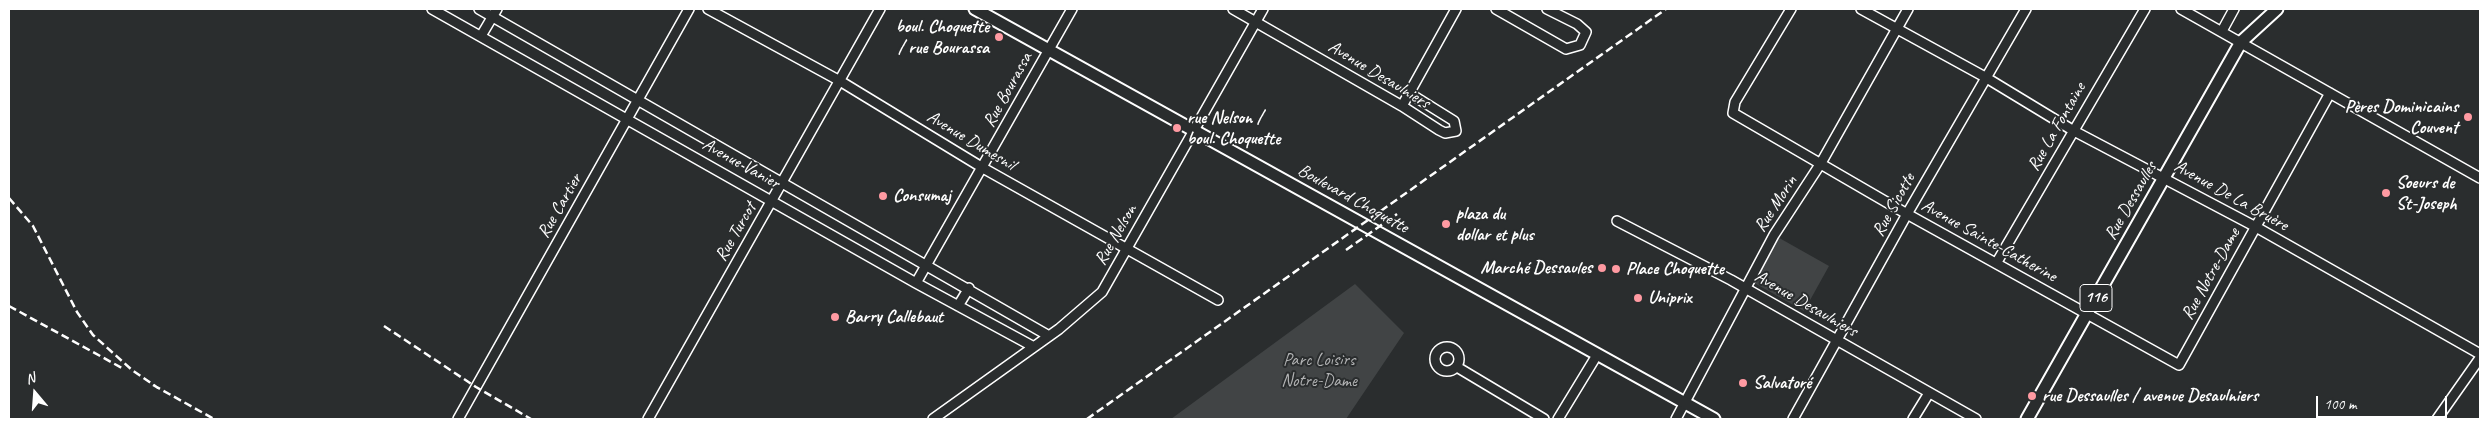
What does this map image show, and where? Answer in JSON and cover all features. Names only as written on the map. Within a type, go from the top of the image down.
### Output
[{"type":"main road","name":"Boulevard Choquette","points":[[975,9],[1714,419]]},
{"type":"main road","name":"Rue Dessaulles","points":[[2027,419],[2241,42],[2277,9]]},
{"type":"street","name":"Avenue Vanier","points":[[432,9],[773,200],[916,283],[1034,347]]},
{"type":"street","name":"Avenue Vanier","points":[[479,9],[495,12],[639,99],[1050,336]]},
{"type":"street","name":"Rue Cartier","points":[[458,419],[689,9]]},
{"type":"street","name":"Avenue Dumesnil","points":[[708,9],[840,82],[983,168],[1218,300]]},
{"type":"street","name":"Rue Turcot","points":[[648,419],[784,182],[880,9]]},
{"type":"street","name":"Rue Bourassa","points":[[916,283],[1072,9]]},
{"type":"street","name":"Avenue Desaulniers","points":[[1233,9],[1402,106],[1439,130],[1445,133],[1456,131],[1454,121],[1409,93]]},
{"type":"street","name":"Rue Nelson","points":[[933,419],[1050,336],[1102,292],[1263,9]]},
{"type":"street","points":[[1402,106],[1456,9]]},
{"type":"street","points":[[1496,9],[1566,49],[1580,45],[1586,32],[1577,24],[1547,9]]},
{"type":"street","name":"Avenue Sainte-Catherine","points":[[1791,9],[1735,102],[1733,113],[1907,214],[2179,365]]},
{"type":"street","name":"Avenue De La Bruère","points":[[1860,9],[1985,77],[2074,131],[2256,227],[2480,354]]},
{"type":"street","name":"Rue Morin","points":[[1676,419],[1744,288],[1774,235],[1821,163],[1908,9]]},
{"type":"street","name":"Rue Sicotte","points":[[1793,419],[1907,214],[2026,9]]},
{"type":"street","name":"Rue La Fontaine","points":[[1996,262],[2145,9]]},
{"type":"street","points":[[2181,9],[2480,178]]},
{"type":"street","points":[[2222,32],[2234,9]]},
{"type":"street","points":[[481,36],[495,12]]},
{"type":"street","name":"Rue Notre-Dame","points":[[2179,365],[2330,93]]},
{"type":"street","name":"Avenue Desaulniers","points":[[1617,221],[1744,288],[1976,419]]},
{"type":"street","points":[[958,306],[969,288]]},
{"type":"street","points":[[1558,419],[1597,355]]},
{"type":"street","points":[[2437,419],[2480,358]]},
{"type":"street","points":[[1457,367],[1544,419]]},
{"type":"street","points":[[1913,419],[1929,393]]},
{"type":"green space","points":[[1774,235],[1829,266],[1804,311],[1749,280]]},
{"type":"green space","name":"Parc Loisirs Notre-Dame","points":[[1355,284],[1404,333],[1346,419],[1171,419]]},
{"type":"railway","points":[[1087,419],[1666,9]]},
{"type":"railway","points":[[9,198],[33,226],[77,312],[93,335],[132,370],[158,388]]},
{"type":"railway","points":[[1346,250],[1397,214]]},
{"type":"railway","points":[[9,306],[122,368]]},
{"type":"railway","points":[[384,326],[476,387],[531,419]]},
{"type":"railway","points":[[153,385],[214,419]]},
{"type":"place","name":"boul. Choquette / rue Bourassa","points":[[999,37]]},
{"type":"place","name":"Pères Dominicains Couvent","points":[[2468,117]]},
{"type":"place","name":"rue Nelson / boul. Choquette","points":[[1177,128]]},
{"type":"place","name":"Soeurs de St-Joseph","points":[[2386,193]]},
{"type":"place","name":"Consumaj","points":[[883,196]]},
{"type":"place","name":"plaza du dollar et plus","points":[[1446,224]]},
{"type":"place","name":"Marché Dessaules","points":[[1602,268]]},
{"type":"place","name":"Place Choquette","points":[[1616,269]]},
{"type":"place","name":"Uniprix","points":[[1638,298]]},
{"type":"place","name":"Barry Callebaut","points":[[835,317]]},
{"type":"place","name":"Salvatoré","points":[[1743,383]]},
{"type":"place","name":"rue Dessaulles / avenue Desaulniers","points":[[2032,396]]}]
